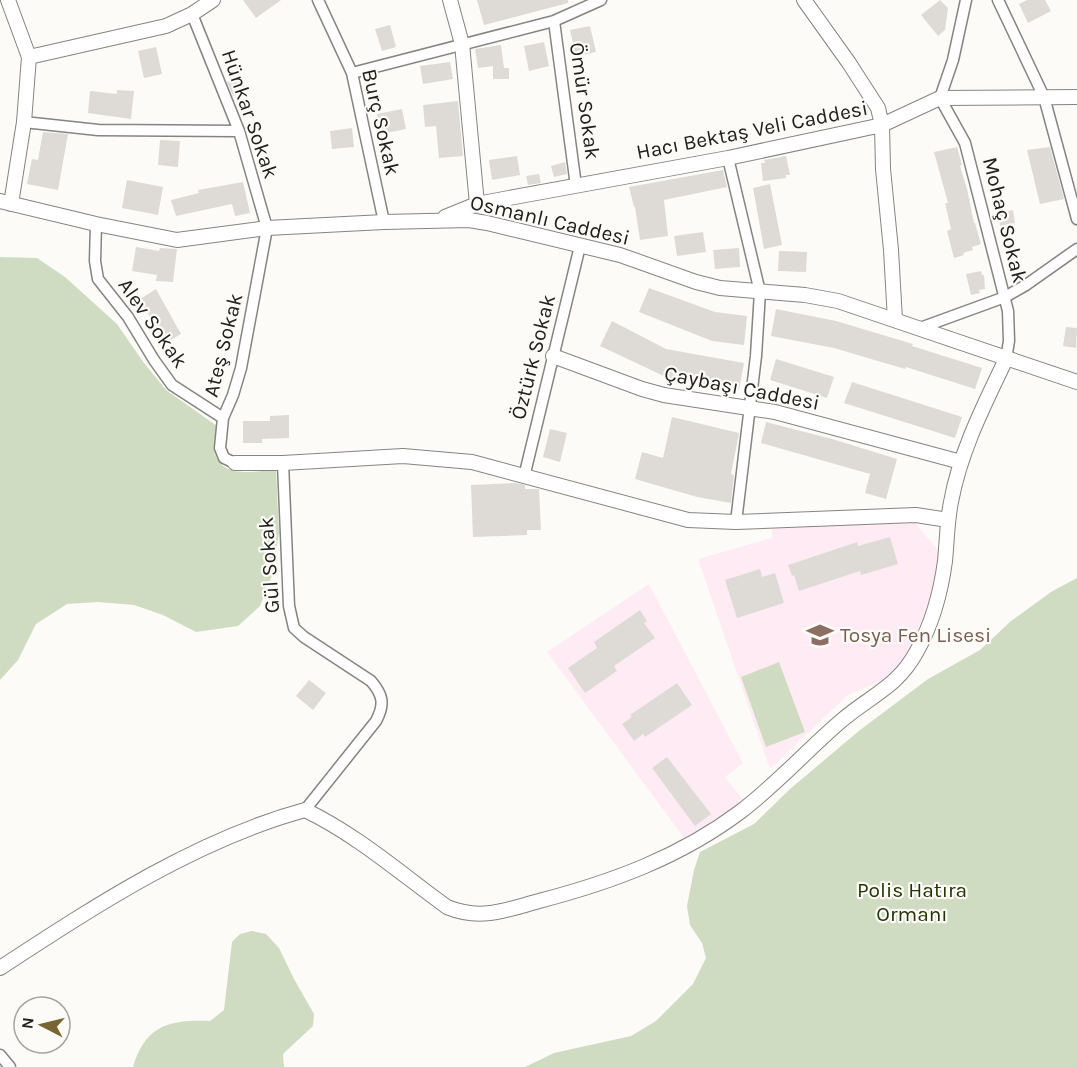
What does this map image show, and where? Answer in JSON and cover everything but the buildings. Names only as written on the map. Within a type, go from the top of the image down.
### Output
[{"type":"street","points":[[6,203],[24,122],[29,57],[8,0]]},
{"type":"street","points":[[29,57],[166,26],[192,14],[213,0]]},
{"type":"street","name":"Burç Sokak","points":[[318,0],[352,74],[384,222]]},
{"type":"street","points":[[450,0],[462,44],[477,204]]},
{"type":"street","points":[[352,74],[554,21],[601,0]]},
{"type":"street","points":[[804,0],[878,108],[882,125],[883,169],[894,284],[895,320]]},
{"type":"street","points":[[940,98],[953,60],[966,0]]},
{"type":"street","points":[[998,0],[1044,97],[1077,219]]},
{"type":"street","name":"Hünkar Sokak","points":[[192,14],[239,131],[267,228]]},
{"type":"street","name":"Ömür Sokak","points":[[554,21],[576,186]]},
{"type":"street","name":"Hacı Bektaş Veli Caddesi","points":[[435,220],[477,204],[728,158],[882,125],[940,98],[1077,97]]},
{"type":"street","name":"Mohaç Sokak","points":[[940,98],[965,143],[1005,297],[1010,326],[1006,359]]},
{"type":"street","points":[[24,122],[98,130],[239,131]]},
{"type":"street","points":[[728,158],[760,292],[751,407],[736,522]]},
{"type":"street","name":"Osmanlı Caddesi","points":[[6,203],[177,240],[267,228],[435,220],[469,220],[487,223],[620,255],[696,282],[720,288],[820,297],[920,328],[1077,382]]},
{"type":"street","name":"Alev Sokak","points":[[96,224],[94,261],[98,279],[128,317],[172,385],[224,418]]},
{"type":"street","name":"Ateş Sokak","points":[[235,463],[224,458],[220,448],[224,418],[241,368],[267,228]]},
{"type":"street","name":"Öztürk Sokak","points":[[524,477],[580,246]]},
{"type":"street","points":[[920,328],[1005,297],[1077,249]]},
{"type":"street","name":"Çaybaşı Caddesi","points":[[553,356],[664,395],[751,407],[961,462]]},
{"type":"street","points":[[0,968],[81,915],[184,858],[254,826],[305,810],[332,822],[447,907],[463,913],[498,912],[584,890],[669,857],[742,810],[774,784],[843,720],[901,676],[918,649],[936,602],[945,562],[948,520],[961,462],[1006,359]]},
{"type":"street","points":[[235,463],[283,463],[404,456],[472,462],[688,520],[736,522],[916,515],[948,520]]},
{"type":"street","name":"Gül Sokak","points":[[283,463],[290,618],[294,628],[371,681],[379,690],[383,700],[382,710],[376,721],[305,810]]},
{"type":"street","points":[[0,1055],[10,1067]]},
{"type":"shaded area","name":"Tosya Fen Lisesi","points":[[913,520],[937,549],[940,559],[926,611],[905,660],[893,676],[848,695],[770,769],[698,559],[772,538],[772,526],[885,523]]},
{"type":"shaded area","points":[[649,584],[743,763],[725,777],[744,801],[684,838],[547,652]]},
{"type":"green space","points":[[0,257],[37,258],[65,277],[117,324],[166,390],[217,426],[214,450],[217,460],[223,466],[239,472],[276,470],[279,533],[273,573],[260,606],[238,626],[196,632],[163,615],[134,605],[98,602],[67,604],[36,624],[18,660],[0,680]]},
{"type":"green space","name":"Polis Hatıra Ormanı","points":[[1077,578],[1077,1067],[525,1067],[554,1053],[631,1036],[656,1021],[693,984],[706,958],[702,943],[690,925],[687,906],[700,852],[754,824],[790,789],[860,730],[928,679],[980,650],[1011,621],[1051,592]]},
{"type":"green space","points":[[779,662],[805,732],[766,747],[741,677]]},
{"type":"green space","points":[[252,931],[266,934],[279,948],[314,1014],[313,1026],[283,1054],[284,1067],[133,1067],[138,1053],[153,1033],[171,1024],[210,1021],[224,1010],[232,942],[240,934]]},
{"type":"place","name":"Tosya Fen Lisesi","points":[[820,635]]}]
